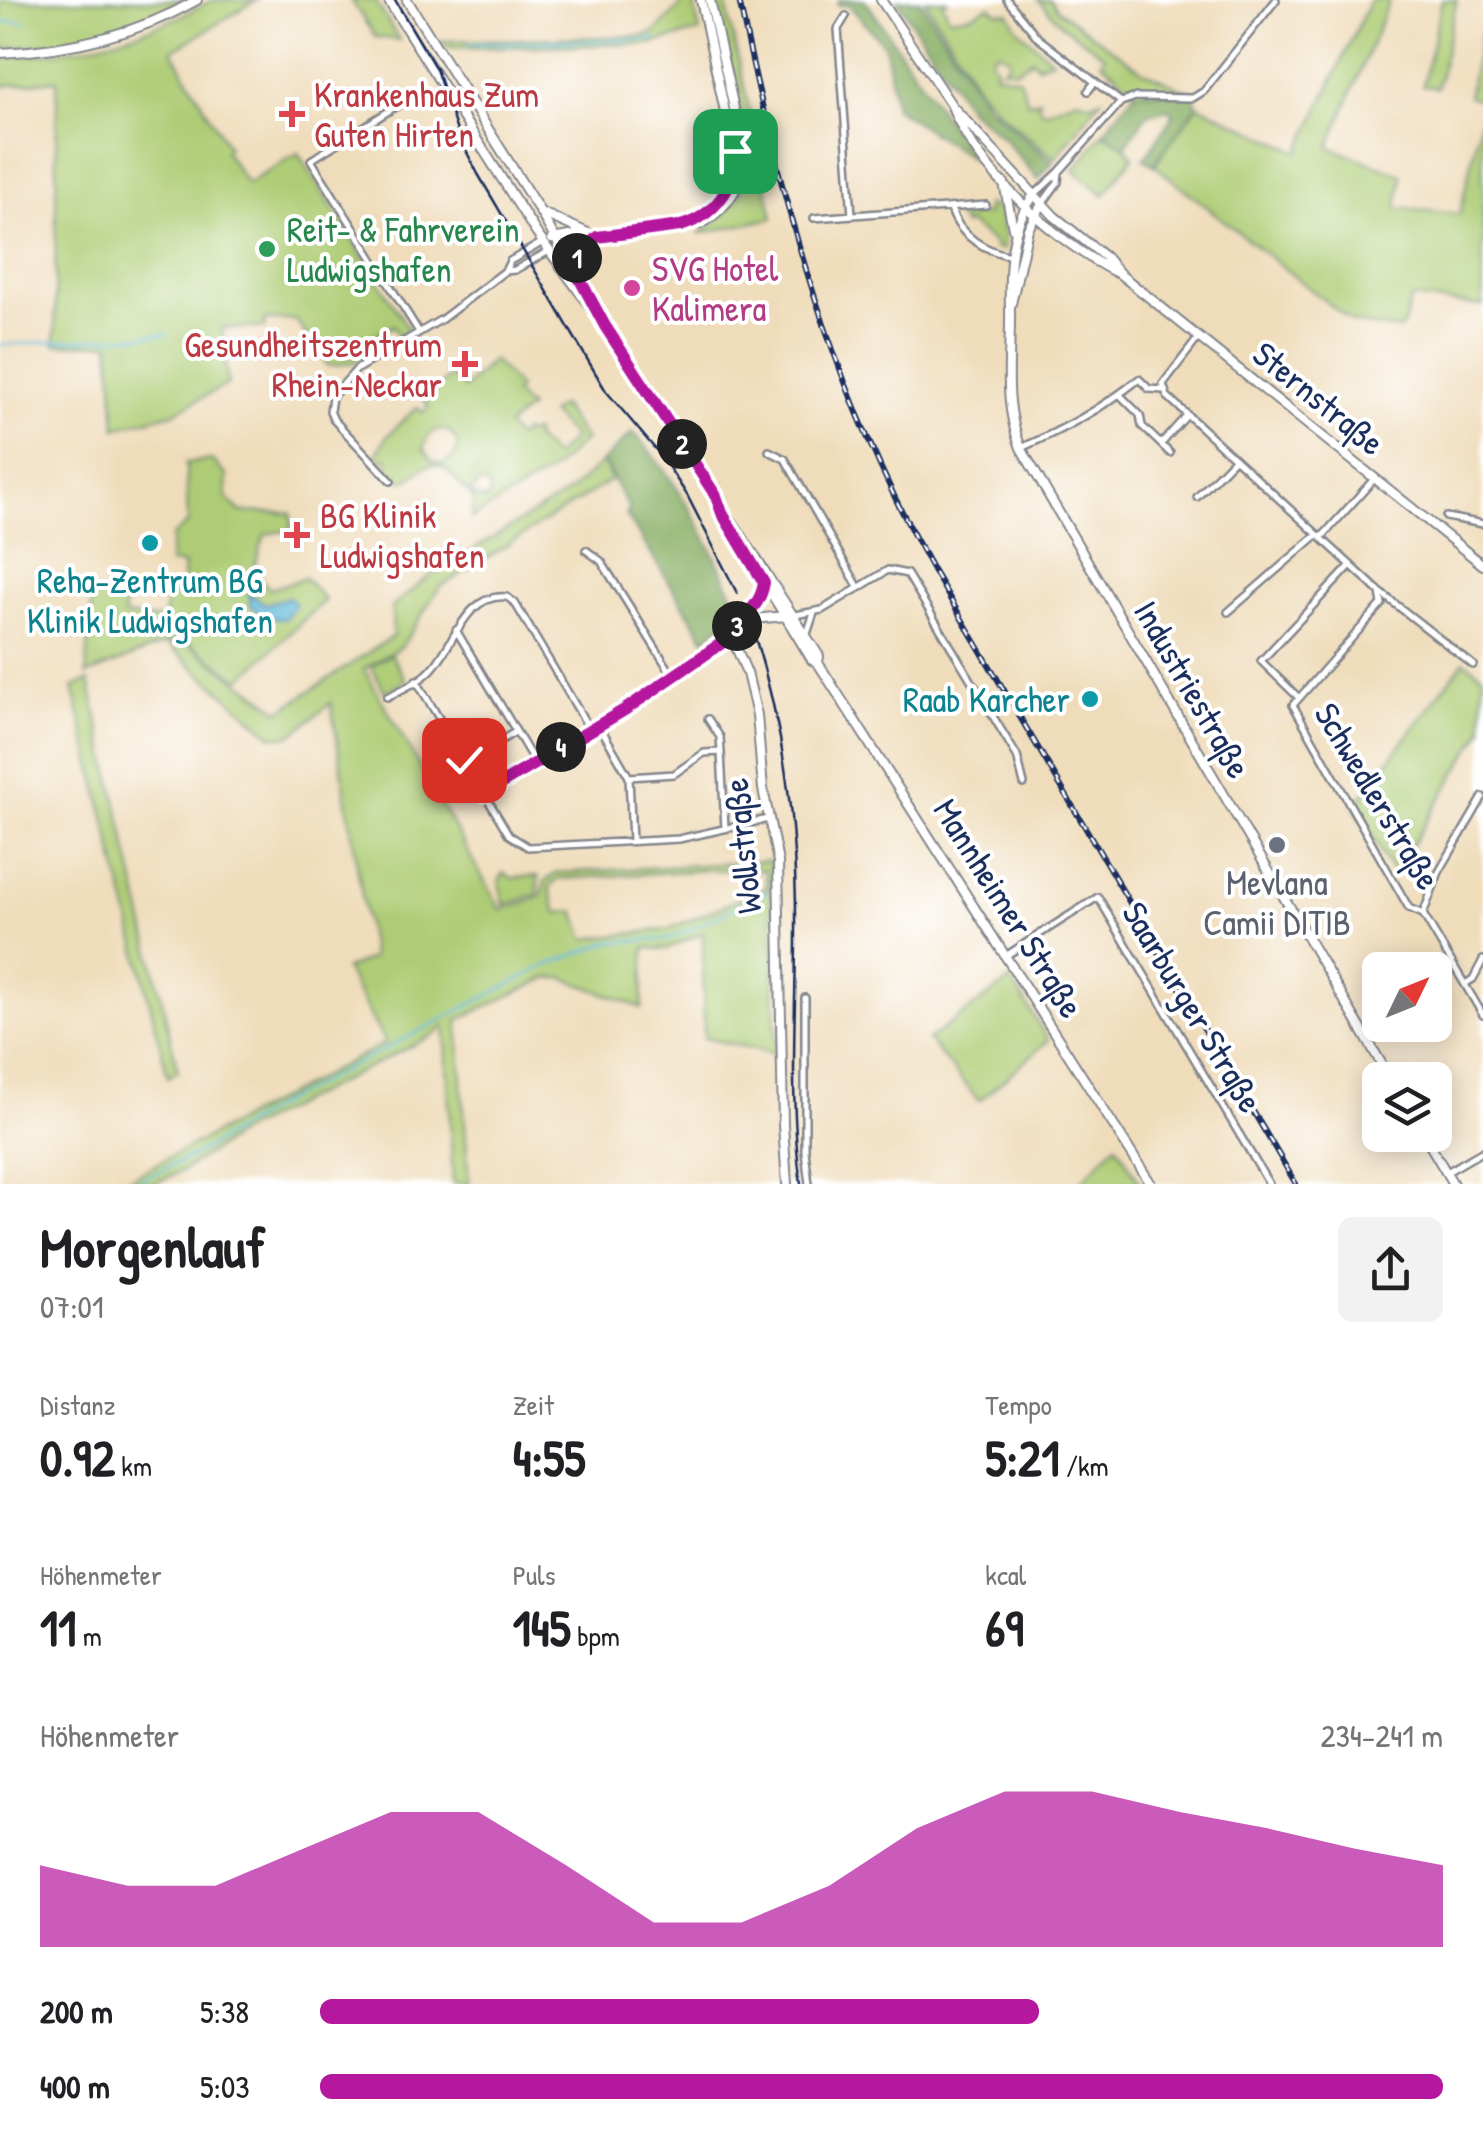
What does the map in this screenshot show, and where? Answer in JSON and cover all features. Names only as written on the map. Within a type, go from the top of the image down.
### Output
[{"type":"street","points":[[0,54],[100,40],[148,25],[197,0]]},
{"type":"street","name":"Mannheimer Straße","points":[[388,0],[543,242],[586,297],[716,496],[812,660],[818,663],[1007,954],[1151,1184]]},
{"type":"street","name":"Mannheimer Straße","points":[[407,0],[556,238],[586,297]]},
{"type":"street","points":[[391,481],[334,420],[330,403],[336,388],[357,369],[419,332],[506,270],[510,261],[543,242],[700,224],[732,198],[742,172],[743,149],[701,0]]},
{"type":"street","points":[[710,0],[714,37]]},
{"type":"street","name":"Sternstraße","points":[[881,0],[952,106],[1042,204],[1121,274],[1483,565]]},
{"type":"street","points":[[1007,0],[1038,38],[1121,102]]},
{"type":"street","points":[[1034,195],[1121,102],[1136,97],[1192,98],[1208,87],[1276,0]]},
{"type":"street","points":[[846,16],[838,30],[852,215]]},
{"type":"street","points":[[1088,91],[1094,82]]},
{"type":"street","points":[[419,332],[311,160],[422,90]]},
{"type":"street","name":"Sternstraße","points":[[952,106],[965,134],[1035,215],[1084,254],[1121,274]]},
{"type":"street","points":[[1042,204],[1058,182],[1059,172]]},
{"type":"street","points":[[1004,181],[1014,238]]},
{"type":"street","name":"Industriestraße","points":[[1034,195],[1014,238],[1016,256],[1010,308],[1009,400],[1020,448],[1380,1062]]},
{"type":"street","name":"Industriestraße","points":[[1016,256],[1042,204]]},
{"type":"street","points":[[814,218],[986,206]]},
{"type":"street","points":[[951,208],[962,228],[980,246],[1016,256]]},
{"type":"street","points":[[539,210],[593,237]]},
{"type":"street","points":[[506,270],[516,270],[549,251],[593,237]]},
{"type":"street","points":[[578,276],[578,255],[593,237]]},
{"type":"street","points":[[1163,390],[1163,384],[1200,337]]},
{"type":"street","points":[[1020,448],[1065,430],[1139,379],[1149,389],[1163,390],[1381,595],[1473,665]]},
{"type":"street","points":[[1120,394],[1140,415],[1142,426],[1170,453]]},
{"type":"street","points":[[1161,444],[1187,415]]},
{"type":"street","points":[[769,451],[786,459],[859,588]]},
{"type":"street","points":[[1197,497],[1234,459]]},
{"type":"street","points":[[1228,612],[1319,536],[1375,478]]},
{"type":"street","name":"Mannheimer Straße","points":[[716,496],[764,583],[806,636],[818,663]]},
{"type":"street","points":[[1446,517],[1483,524]]},
{"type":"street","points":[[586,550],[601,561],[673,676]]},
{"type":"street","points":[[1351,566],[1261,661],[1300,698],[1382,604],[1381,595]]},
{"type":"street","points":[[484,794],[599,725],[752,618],[814,613],[888,570],[902,570],[912,579],[1017,756],[1024,784]]},
{"type":"street","points":[[733,632],[758,605],[764,583]]},
{"type":"street","points":[[386,698],[429,672],[456,630],[476,608],[492,598],[506,596],[514,603],[590,730]]},
{"type":"street","points":[[806,636],[814,613]]},
{"type":"street","points":[[456,630],[535,763]]},
{"type":"street","name":"Wollstraße","points":[[733,632],[755,704],[768,819],[778,862],[782,1108],[788,1184]]},
{"type":"street","points":[[416,680],[509,835],[528,847],[679,839],[768,819]]},
{"type":"street","name":"Schwedlerstraße","points":[[1300,698],[1293,705],[1408,908],[1423,914],[1483,1015]]},
{"type":"street","points":[[708,718],[720,737],[725,829]]},
{"type":"street","points":[[599,725],[629,778],[632,842]]},
{"type":"street","points":[[492,746],[516,732]]},
{"type":"street","points":[[629,778],[674,774],[704,753],[721,752]]},
{"type":"street","points":[[1423,914],[1439,872],[1483,798]]},
{"type":"street","name":"Saarburger Straße","points":[[1007,954],[1098,897],[1269,1184]]},
{"type":"street","points":[[1465,984],[1473,979],[1483,960]]},
{"type":"street","points":[[805,998],[808,1184]]},
{"type":"street","points":[[1446,1173],[1483,1151]]},
{"type":"street","points":[[1434,1152],[1453,1184]]},
{"type":"green space","points":[[0,0],[188,0],[97,34],[0,49]]},
{"type":"green space","points":[[212,0],[257,0],[172,51],[228,147],[225,151],[247,184],[298,153],[408,328],[399,337],[393,326],[343,350],[347,358],[383,341],[386,349],[352,363],[328,366],[296,320],[265,320],[265,328],[222,328],[228,384],[173,413],[116,428],[110,343],[55,345],[57,80],[0,86],[0,58],[109,41],[162,24]]},
{"type":"green space","points":[[351,0],[375,0],[399,40],[375,37]]},
{"type":"green space","points":[[686,0],[693,0],[700,32],[649,44],[446,48],[442,41],[643,36],[654,33]]},
{"type":"green space","points":[[716,0],[725,0],[773,218],[698,234],[732,205],[741,191],[748,160]]},
{"type":"green space","points":[[838,0],[865,0],[974,160],[895,108],[885,46],[849,5],[838,5]]},
{"type":"green space","points":[[897,0],[920,0],[987,105],[1053,162],[1038,179],[1003,138],[969,109]]},
{"type":"green space","points":[[925,0],[949,0],[943,3],[949,18],[971,15],[990,6],[997,12],[1009,13],[1018,29],[1052,60],[1037,65],[1032,59],[1017,70],[1003,68],[1009,57],[994,53],[991,60],[997,69],[995,73],[1019,78],[1028,102],[1040,100],[1038,104],[1044,112],[1077,99],[1091,103],[1101,99],[1055,159],[997,110],[979,89]]},
{"type":"green space","points":[[1038,0],[1050,0],[1056,9],[1143,71],[1190,92],[1135,92],[1101,61],[1105,56],[1062,25]]},
{"type":"green space","points":[[1370,0],[1390,0],[1329,147],[1402,175],[1397,208],[1460,214],[1483,108],[1483,306],[1411,298],[1399,330],[1353,323],[1154,165],[1198,105],[1299,152]]},
{"type":"green space","points":[[1442,0],[1457,0],[1437,88],[1423,85]]},
{"type":"green space","points":[[1483,24],[1483,100],[1468,96]]},
{"type":"green space","points":[[1135,92],[1190,92],[1198,105],[1154,165],[1144,159],[1174,114],[1168,109],[1147,114],[1125,146],[1103,133]]},
{"type":"green space","points":[[1103,133],[1125,146],[1133,157],[1104,195],[1074,170]]},
{"type":"green space","points":[[987,204],[999,210],[1003,249],[994,248],[995,244],[968,223],[964,226],[957,216],[965,211],[966,216],[986,214]]},
{"type":"green space","points":[[493,360],[519,388],[514,394],[529,408],[507,426],[517,438],[533,431],[534,438],[554,457],[574,438],[550,413],[561,406],[585,440],[551,471],[471,519],[474,499],[469,494],[486,500],[491,492],[487,484],[479,483],[474,491],[467,492],[437,465],[403,481],[386,466],[388,458],[382,461],[376,455],[387,436],[417,407],[423,412],[429,407],[424,401],[451,375],[464,388]],"holes":[[[438,429],[449,431],[458,443],[455,456],[443,464],[432,461],[423,448],[429,434]]]},
{"type":"green space","points":[[633,432],[694,516],[739,609],[705,639],[626,514],[630,511],[603,461]]},
{"type":"green space","points":[[212,460],[227,476],[226,497],[240,512],[291,513],[292,530],[265,534],[253,571],[270,589],[305,578],[325,600],[240,680],[181,637],[86,675],[92,596],[125,589],[124,616],[164,620],[168,586],[182,587],[184,565],[169,563],[172,536],[188,523],[186,463]]},
{"type":"green space","points":[[603,461],[611,480],[439,588],[402,646],[364,669],[501,910],[541,897],[545,881],[557,873],[770,861],[777,1054],[704,1038],[703,933],[666,949],[645,948],[642,1008],[564,978],[547,978],[458,1020],[469,1184],[453,1184],[445,1026],[243,1131],[182,1171],[153,1184],[119,1184],[385,1043],[345,969],[372,958],[331,703],[290,736],[272,736],[167,644],[181,639],[280,711],[393,636],[392,607],[428,577],[569,492]],"holes":[[[765,870],[767,887],[669,929],[585,939],[575,911],[557,913],[549,887],[559,879]]]},
{"type":"green space","points":[[391,654],[406,680],[385,692],[371,666]]},
{"type":"green space","points":[[1464,661],[1483,675],[1483,729],[1394,874],[1354,807]]},
{"type":"green space","points":[[89,681],[178,1071],[168,1077],[73,687]]},
{"type":"green space","points":[[503,873],[511,878],[538,876],[538,894],[504,905],[499,882]]},
{"type":"green space","points":[[1011,980],[1049,1040],[979,1101],[928,1040]]},
{"type":"green space","points":[[1116,1144],[1141,1184],[1079,1184]]},
{"type":"water","points":[[249,593],[265,604],[290,597],[295,606],[284,619],[266,618],[251,606]]},
{"type":"waterway","points":[[0,22],[25,22]]},
{"type":"waterway","points":[[467,44],[656,39]]},
{"type":"waterway","points":[[0,345],[167,334]]},
{"type":"waterway","points":[[132,1184],[194,1155],[283,1102],[545,966],[609,942],[670,939],[769,891]]},
{"type":"tram line","points":[[395,0],[436,69],[459,137],[478,174],[606,391],[662,457],[687,495],[737,593]]},
{"type":"tram line","points":[[753,631],[781,743],[791,818],[796,894],[794,1090],[801,1184]]},
{"type":"railway","points":[[739,0],[772,148],[814,293],[838,364],[897,503],[1296,1184]]},
{"type":"place","name":"Krankenhaus Zum Guten Hirten","points":[[292,114]]},
{"type":"place","name":"Reit- & Fahrverein Ludwigshafen","points":[[267,249]]},
{"type":"place","name":"SVG Hotel Kalimera","points":[[632,288]]},
{"type":"place","name":"Gesundheitszentrum Rhein-Neckar","points":[[465,364]]},
{"type":"place","name":"BG Klinik Ludwigshafen","points":[[297,535]]},
{"type":"place","name":"Reha-Zentrum BG Klinik Ludwigshafen","points":[[150,543]]},
{"type":"place","name":"Raab Karcher","points":[[1090,699]]},
{"type":"place","name":"Mevlana Camii DITIB","points":[[1277,845]]},
{"type":"route","points":[[464,760],[484,794],[626,709],[732,636],[734,628],[762,598],[764,583],[716,496],[605,326],[578,276],[578,255],[597,237],[680,226],[708,210],[730,185],[735,151]]}]
